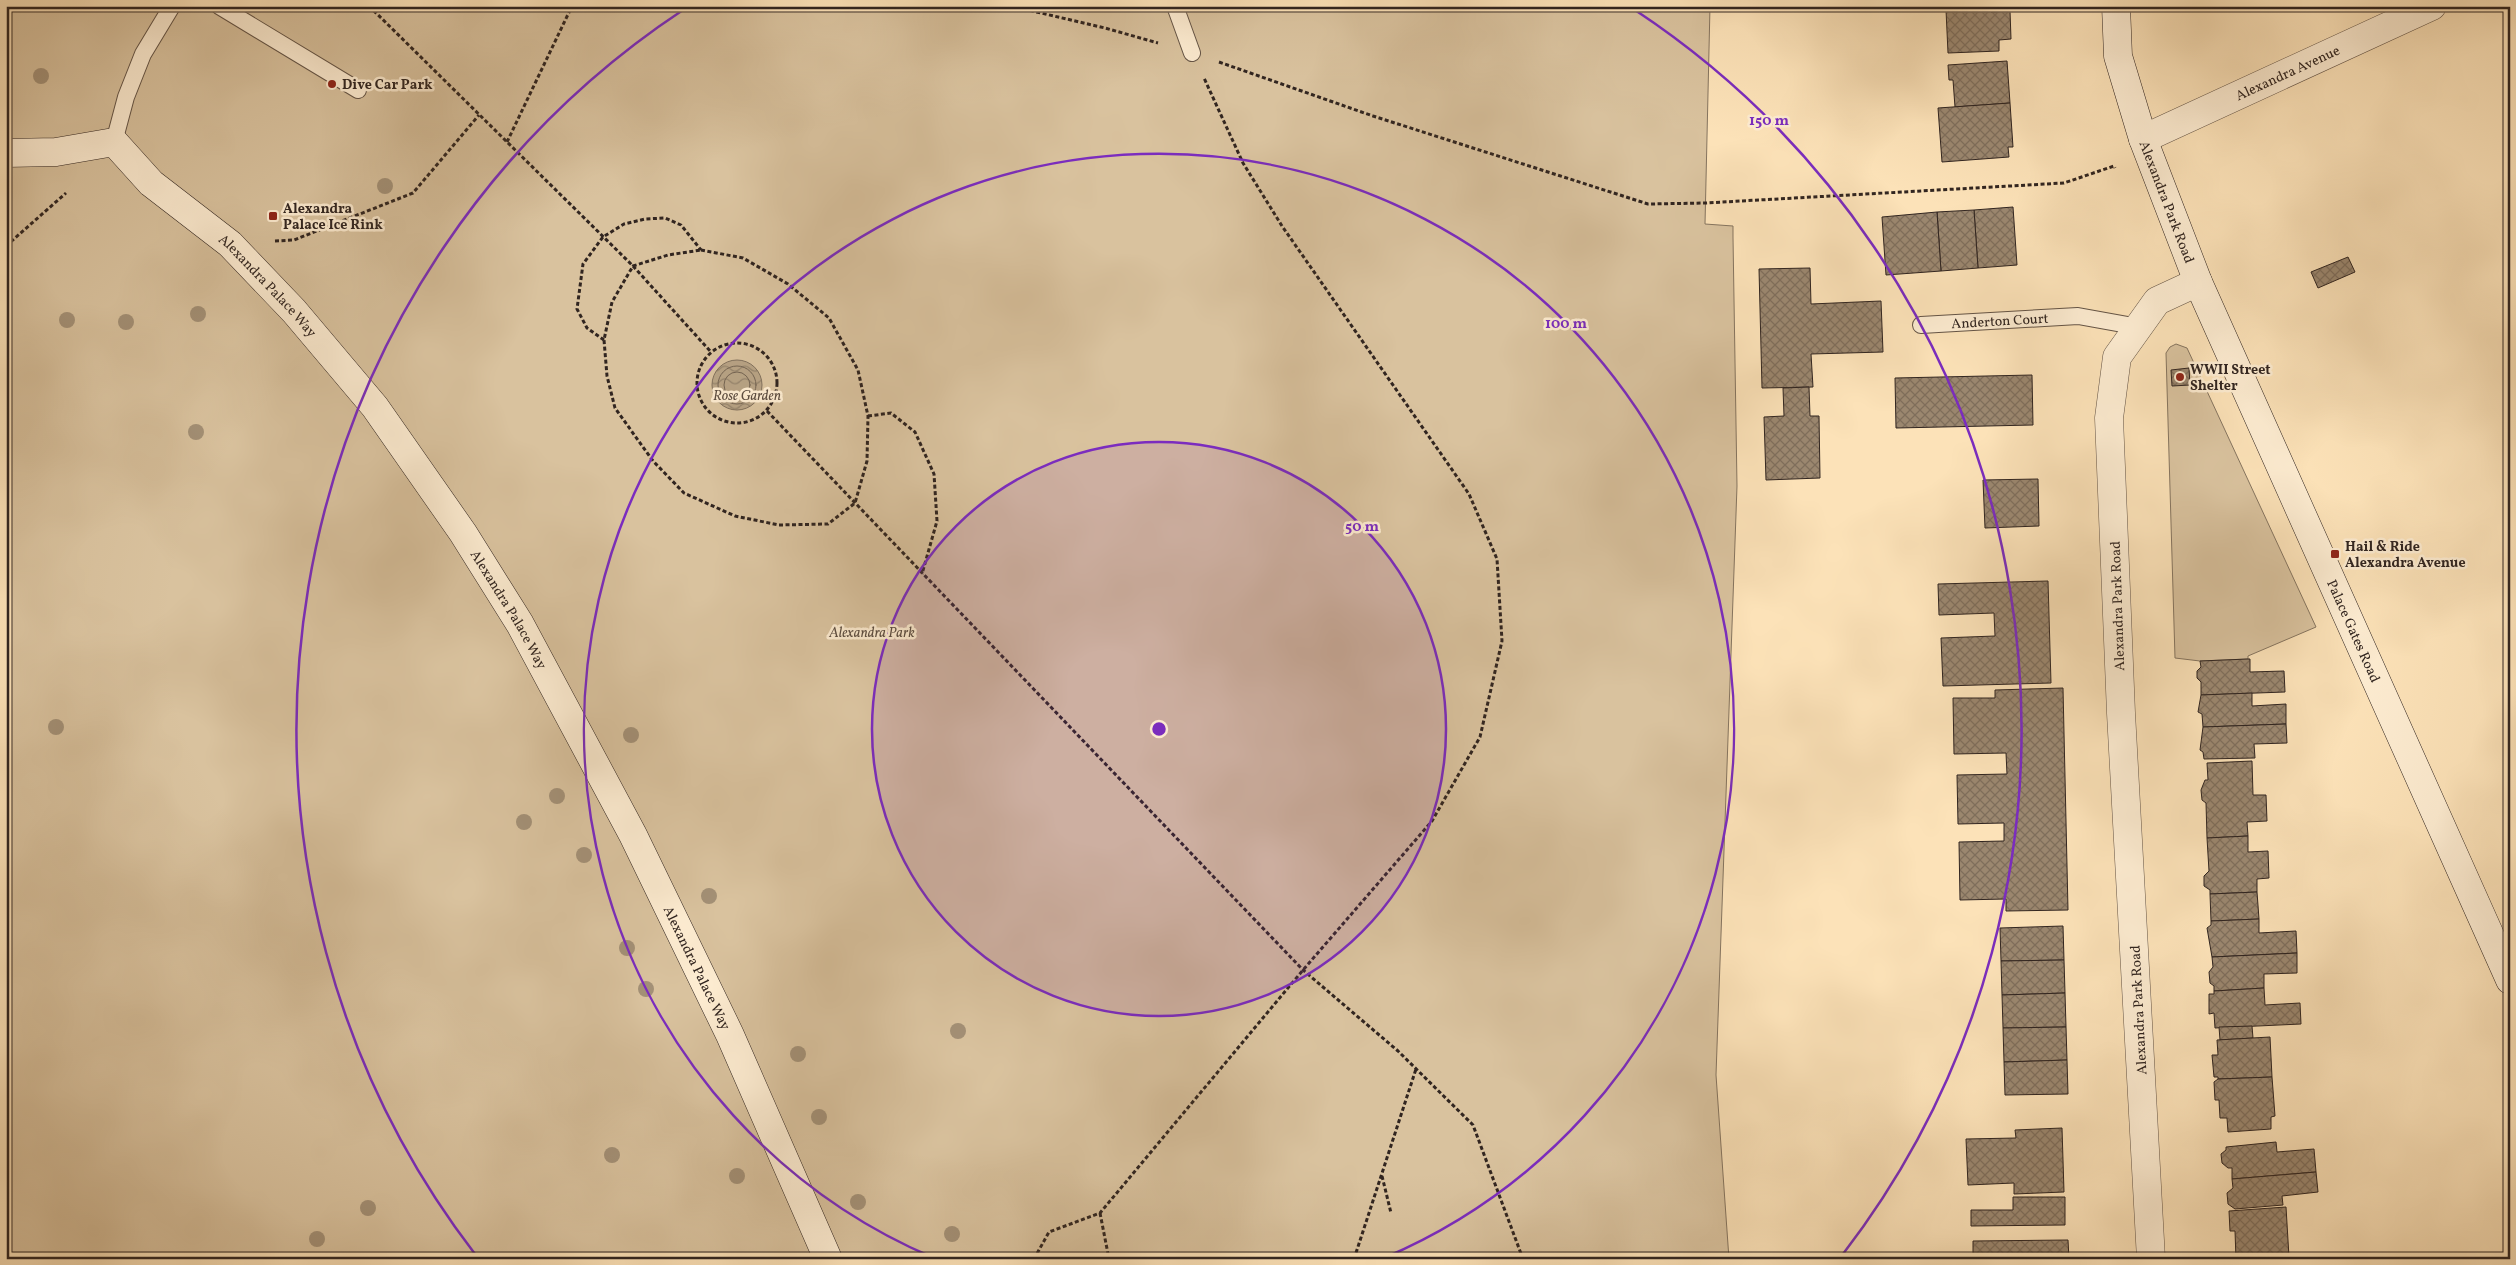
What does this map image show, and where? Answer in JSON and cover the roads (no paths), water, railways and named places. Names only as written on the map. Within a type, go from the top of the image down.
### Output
[{"type":"street","name":"Alexandra Park Road","points":[[2116,6],[2118,56],[2142,140],[2198,282],[2156,301],[2117,357],[2109,418],[2121,713],[2151,1259]]},
{"type":"street","name":"Alexandra Avenue","points":[[2142,140],[2432,6]]},
{"type":"street","points":[[6,153],[56,152],[114,142]]},
{"type":"street","name":"Alexandra Palace Way","points":[[114,142],[151,183],[230,244],[294,311],[375,407],[463,533],[520,624],[633,835],[730,1035],[828,1259]]},
{"type":"street","name":"Palace Gates Road","points":[[2198,282],[2510,980]]},
{"type":"lane","points":[[114,142],[126,97],[143,54],[172,6]]},
{"type":"lane","points":[[219,6],[358,90]]},
{"type":"lane","points":[[1175,6],[1192,53]]},
{"type":"lane","name":"Anderton Court","points":[[1921,325],[2078,316],[2138,327]]},
{"type":"water","points":[[737,360],[746,362],[757,371],[762,385],[760,394],[751,405],[737,410],[728,408],[717,399],[712,385],[714,376],[723,365]]},
{"type":"place","name":"Dive Car Park","points":[[332,84]]},
{"type":"place","name":"Alexandra Palace Ice Rink","points":[[273,216]]},
{"type":"place","name":"WWII Street Shelter","points":[[2180,377]]},
{"type":"place","name":"Hail & Ride Alexandra Avenue","points":[[2335,554]]},
{"type":"park label","name":"Rose Garden","points":[[747,395]]},
{"type":"park label","name":"Alexandra Park","points":[[872,632]]}]
